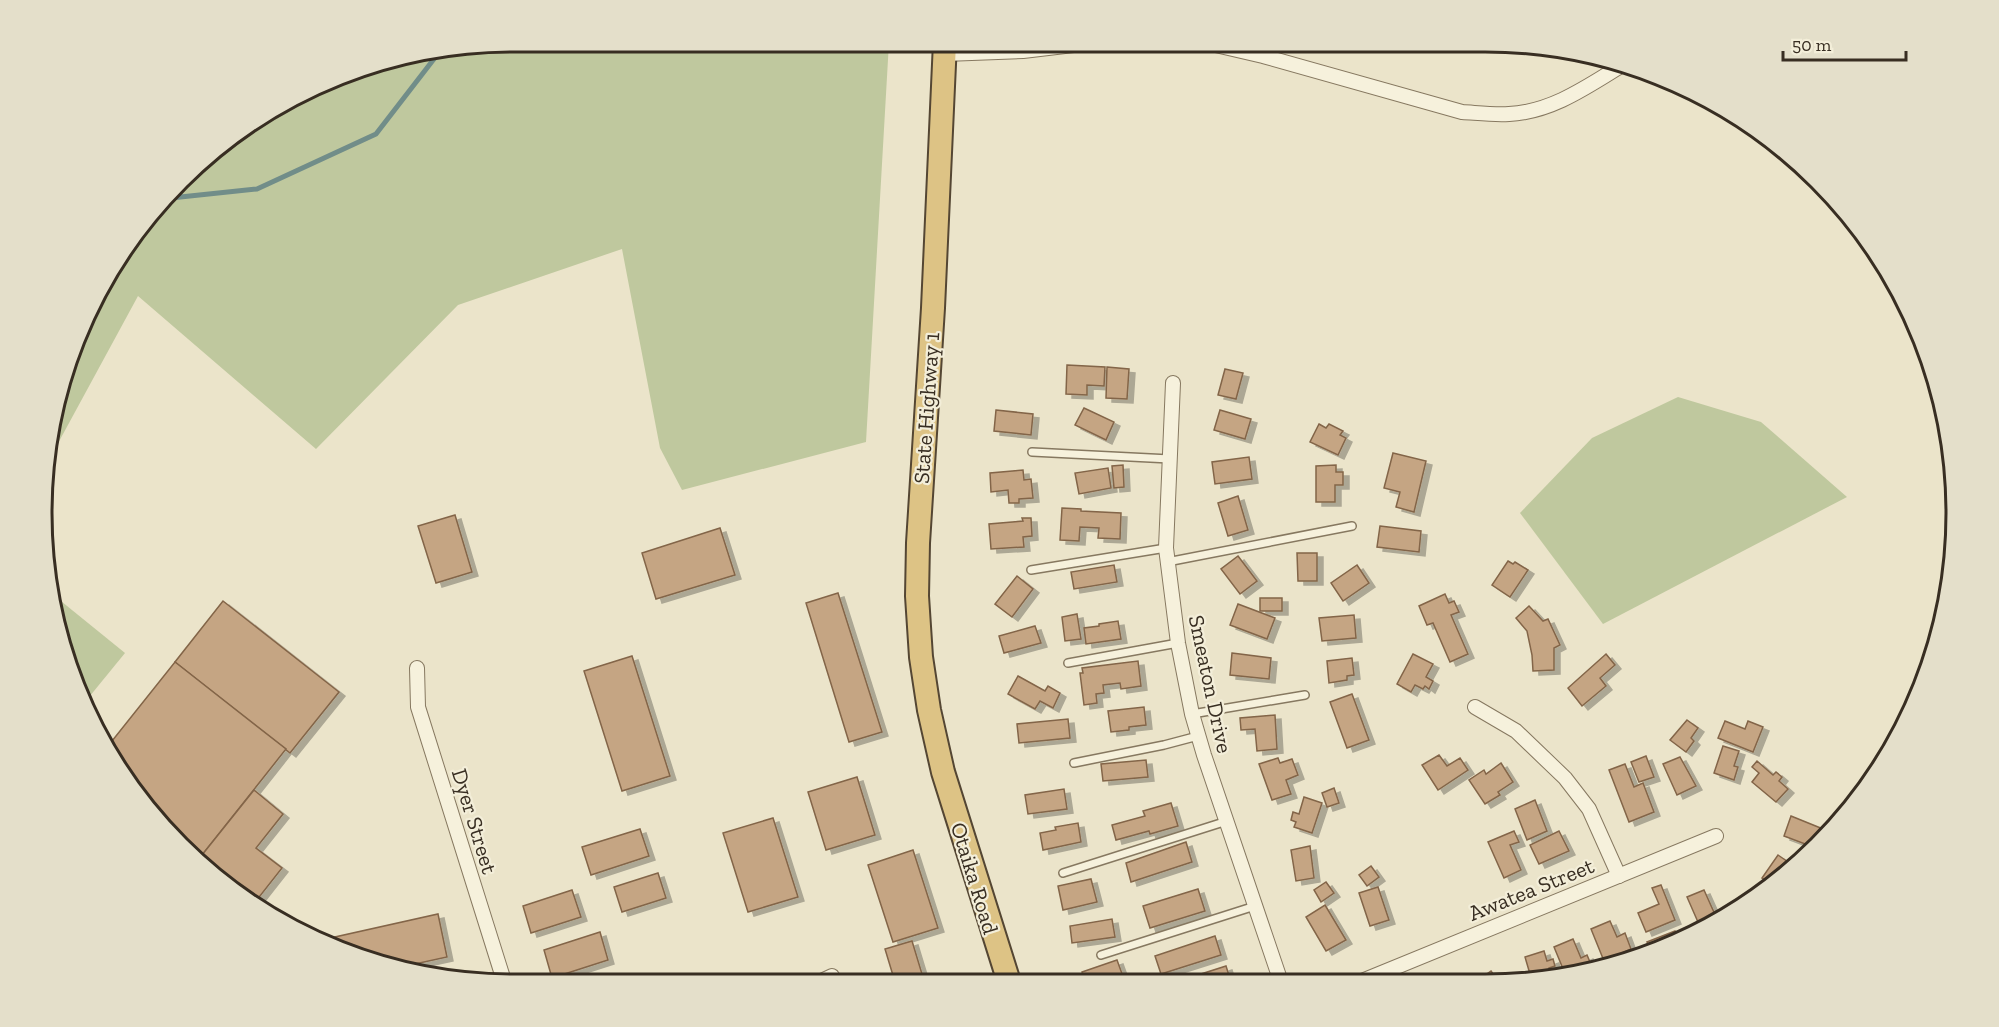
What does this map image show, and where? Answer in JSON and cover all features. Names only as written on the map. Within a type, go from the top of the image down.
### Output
[{"type":"highway","name":"State Highway 1","points":[[943,772],[922,668],[917,596],[945,52]]},
{"type":"highway","name":"Otaika Road","points":[[943,772],[1006,974]]},
{"type":"street","points":[[1246,52],[1462,112],[1493,114],[1530,111],[1553,103],[1573,95],[1613,71]]},
{"type":"street","name":"Smeaton Drive","points":[[1173,383],[1166,555],[1178,643],[1198,736],[1278,974]]},
{"type":"street","name":"Dyer Street","points":[[417,668],[418,708],[502,974]]},
{"type":"street","points":[[1475,707],[1516,731],[1565,778],[1589,809],[1618,876]]},
{"type":"street","name":"Awatea Street","points":[[1379,974],[1716,836]]},
{"type":"lane","points":[[1032,452],[1170,459]]},
{"type":"lane","points":[[1031,570],[1166,555],[1352,526]]},
{"type":"lane","points":[[1068,663],[1178,643]]},
{"type":"lane","points":[[1192,714],[1305,695]]},
{"type":"lane","points":[[1074,763],[1198,736]]},
{"type":"lane","points":[[1062,873],[1227,821]]},
{"type":"lane","points":[[1101,955],[1255,906]]},
{"type":"green space","points":[[888,52],[866,442],[682,490],[660,448],[622,249],[458,305],[316,449],[138,296],[58,444],[68,394],[77,365],[100,310],[130,257],[167,210],[210,167],[257,130],[310,100],[365,77],[394,68],[453,56],[483,53]]},
{"type":"green space","points":[[1678,397],[1761,422],[1847,497],[1603,624],[1520,513],[1592,438]]},
{"type":"green space","points":[[61,601],[125,653],[90,695],[77,662]]},
{"type":"building","points":[[1067,365],[1105,367],[1104,386],[1087,385],[1087,395],[1066,394]]},
{"type":"building","points":[[1107,367],[1129,369],[1127,399],[1106,398]]},
{"type":"building","points":[[1225,369],[1243,373],[1236,399],[1218,395]]},
{"type":"building","points":[[1084,408],[1114,422],[1106,440],[1075,425]]},
{"type":"building","points":[[996,410],[1033,414],[1031,435],[994,431]]},
{"type":"building","points":[[1220,410],[1251,419],[1245,439],[1214,430]]},
{"type":"building","points":[[1319,424],[1326,428],[1329,424],[1343,431],[1340,435],[1346,438],[1338,455],[1310,442]]},
{"type":"building","points":[[1393,453],[1426,461],[1414,512],[1396,507],[1400,492],[1384,488]]},
{"type":"building","points":[[1249,457],[1252,479],[1215,484],[1212,462]]},
{"type":"building","points":[[1123,465],[1124,487],[1114,488],[1112,466]]},
{"type":"building","points":[[1336,465],[1336,472],[1343,472],[1343,485],[1335,485],[1335,502],[1316,502],[1316,466]]},
{"type":"building","points":[[1108,468],[1111,488],[1079,494],[1075,473]]},
{"type":"building","points":[[1023,470],[1024,480],[1031,479],[1033,498],[1019,499],[1019,503],[1009,503],[1008,490],[991,492],[990,473]]},
{"type":"building","points":[[1238,496],[1248,530],[1228,536],[1218,503]]},
{"type":"building","points":[[1062,508],[1121,513],[1120,539],[1098,538],[1099,528],[1080,527],[1079,541],[1060,540]]},
{"type":"building","points":[[455,515],[472,572],[436,583],[418,526]]},
{"type":"building","points":[[1022,518],[1031,518],[1032,536],[1023,537],[1024,547],[991,549],[989,524],[1023,521]]},
{"type":"building","points":[[1380,526],[1421,531],[1419,552],[1377,547]]},
{"type":"building","points":[[720,528],[735,575],[656,599],[642,553]]},
{"type":"building","points":[[1297,553],[1317,553],[1317,581],[1298,581]]},
{"type":"building","points":[[1238,556],[1257,581],[1240,594],[1221,569]]},
{"type":"building","points":[[1508,561],[1513,564],[1515,562],[1528,570],[1510,597],[1492,585]]},
{"type":"building","points":[[1114,565],[1117,582],[1074,589],[1071,572]]},
{"type":"building","points":[[1357,565],[1369,583],[1343,601],[1331,583]]},
{"type":"building","points":[[1017,576],[1033,589],[1012,617],[995,604]]},
{"type":"building","points":[[838,593],[882,732],[849,742],[806,603]]},
{"type":"building","points":[[1445,594],[1449,603],[1454,601],[1459,612],[1451,615],[1468,654],[1450,662],[1433,623],[1427,625],[1419,606]]},
{"type":"building","points":[[1260,598],[1282,598],[1282,611],[1260,611]]},
{"type":"building","points":[[223,601],[339,692],[290,753],[175,662]]},
{"type":"building","points":[[1238,604],[1275,618],[1267,639],[1230,625]]},
{"type":"building","points":[[1529,606],[1543,621],[1548,619],[1560,645],[1554,648],[1554,670],[1533,671],[1527,631],[1516,618]]},
{"type":"building","points":[[1077,614],[1081,639],[1065,641],[1062,617]]},
{"type":"building","points":[[1354,615],[1356,638],[1322,641],[1319,618]]},
{"type":"building","points":[[1118,621],[1121,639],[1086,644],[1084,628]]},
{"type":"building","points":[[1035,626],[1041,643],[1004,653],[999,636]]},
{"type":"building","points":[[1232,653],[1271,658],[1269,679],[1230,675]]},
{"type":"building","points":[[1413,654],[1433,664],[1426,677],[1433,681],[1429,689],[1415,685],[1411,692],[1397,684]]},
{"type":"building","points":[[1606,654],[1615,665],[1600,678],[1606,686],[1582,706],[1568,688]]},
{"type":"building","points":[[632,656],[670,776],[622,791],[584,671]]},
{"type":"building","points":[[1352,658],[1354,675],[1347,676],[1347,680],[1329,683],[1327,661]]},
{"type":"building","points":[[1138,661],[1141,686],[1121,689],[1120,683],[1103,685],[1104,693],[1096,694],[1097,703],[1084,705],[1080,673],[1083,673],[1082,668]]},
{"type":"building","points":[[175,662],[286,749],[203,853],[148,794],[112,741]]},
{"type":"building","points":[[1018,676],[1045,691],[1048,686],[1060,693],[1053,708],[1040,701],[1035,709],[1008,694]]},
{"type":"building","points":[[1352,694],[1369,740],[1347,748],[1330,702]]},
{"type":"building","points":[[1144,707],[1146,725],[1111,732],[1108,711]]},
{"type":"building","points":[[1275,715],[1277,749],[1257,751],[1255,729],[1241,730],[1240,718]]},
{"type":"building","points":[[1068,719],[1070,738],[1019,743],[1017,724]]},
{"type":"building","points":[[1687,720],[1698,728],[1691,738],[1694,741],[1686,752],[1670,740]]},
{"type":"building","points":[[1725,721],[1745,729],[1748,721],[1763,727],[1753,752],[1718,738]]},
{"type":"building","points":[[1723,746],[1739,751],[1734,766],[1738,767],[1734,780],[1714,773]]},
{"type":"building","points":[[1439,755],[1447,766],[1460,758],[1468,770],[1438,790],[1422,765]]},
{"type":"building","points":[[1646,756],[1654,777],[1639,782],[1631,762]]},
{"type":"building","points":[[1680,757],[1696,786],[1677,795],[1663,764]]},
{"type":"building","points":[[1278,758],[1280,763],[1292,759],[1298,775],[1286,780],[1291,794],[1272,800],[1259,764]]},
{"type":"building","points":[[1146,760],[1148,777],[1103,781],[1101,764]]},
{"type":"building","points":[[1757,761],[1773,775],[1776,772],[1782,777],[1779,781],[1788,789],[1776,802],[1752,782],[1759,773],[1752,767]]},
{"type":"building","points":[[1501,763],[1513,782],[1498,792],[1500,795],[1485,804],[1469,780],[1484,770],[1486,774]]},
{"type":"building","points":[[1625,764],[1634,787],[1643,783],[1654,812],[1629,822],[1609,770]]},
{"type":"building","points":[[857,777],[875,835],[826,850],[808,792]]},
{"type":"building","points":[[1334,788],[1339,803],[1327,807],[1322,793]]},
{"type":"building","points":[[1064,789],[1067,809],[1028,814],[1025,795]]},
{"type":"building","points":[[254,790],[283,814],[256,848],[282,868],[258,898],[203,854]]},
{"type":"building","points":[[1304,797],[1322,803],[1312,833],[1294,827],[1296,822],[1291,820],[1293,812],[1299,814]]},
{"type":"building","points":[[1535,800],[1547,831],[1527,840],[1515,809]]},
{"type":"building","points":[[1171,803],[1178,826],[1116,840],[1112,825],[1145,816],[1143,811]]},
{"type":"building","points":[[1791,816],[1821,828],[1806,844],[1784,836]]},
{"type":"building","points":[[773,818],[798,897],[748,912],[723,833]]},
{"type":"building","points":[[1078,823],[1081,842],[1043,850],[1040,833],[1056,830],[1055,827]]},
{"type":"building","points":[[640,829],[649,856],[591,875],[582,847]]},
{"type":"building","points":[[1514,831],[1519,842],[1510,845],[1521,870],[1504,878],[1488,842]]},
{"type":"building","points":[[1559,831],[1569,851],[1539,864],[1530,845]]},
{"type":"building","points":[[1186,842],[1192,862],[1131,882],[1126,863]]},
{"type":"building","points":[[1310,846],[1314,878],[1296,881],[1291,850]]},
{"type":"building","points":[[913,850],[938,928],[893,942],[868,865]]},
{"type":"building","points":[[1778,855],[1787,861],[1765,880],[1762,878]]},
{"type":"building","points":[[1371,866],[1379,877],[1367,886],[1359,875]]},
{"type":"building","points":[[658,873],[666,898],[622,912],[614,887]]},
{"type":"building","points":[[1091,879],[1097,902],[1063,910],[1058,886]]},
{"type":"building","points":[[1326,882],[1334,893],[1321,902],[1314,890]]},
{"type":"building","points":[[1661,885],[1675,920],[1646,932],[1638,913],[1659,904],[1652,888]]},
{"type":"building","points":[[1378,887],[1389,920],[1370,926],[1359,893]]},
{"type":"building","points":[[1198,889],[1205,911],[1150,928],[1143,906]]},
{"type":"building","points":[[572,890],[581,917],[531,933],[523,906]]},
{"type":"building","points":[[1704,890],[1715,914],[1698,922],[1687,897]]},
{"type":"building","points":[[1325,905],[1346,940],[1326,951],[1306,917]]},
{"type":"building","points":[[438,914],[447,957],[415,964],[365,950],[333,937]]},
{"type":"building","points":[[1112,919],[1115,937],[1072,943],[1070,926]]},
{"type":"building","points":[[1610,921],[1617,937],[1625,933],[1631,949],[1603,959],[1591,929]]},
{"type":"building","points":[[1675,931],[1676,933],[1648,944],[1647,942]]},
{"type":"building","points":[[600,932],[608,960],[564,974],[551,974],[544,950]]},
{"type":"building","points":[[1215,936],[1221,955],[1161,974],[1155,956]]},
{"type":"building","points":[[1573,939],[1581,958],[1587,955],[1590,962],[1563,968],[1554,947]]},
{"type":"building","points":[[912,941],[922,974],[893,974],[885,949]]},
{"type":"building","points":[[1544,951],[1547,961],[1553,959],[1555,966],[1549,968],[1550,970],[1530,973],[1525,957]]},
{"type":"building","points":[[1117,960],[1122,974],[1083,974],[1082,972]]},
{"type":"building","points":[[1226,966],[1228,974],[1201,974]]},
{"type":"waterway","points":[[179,197],[257,189],[376,134],[434,59]]}]
